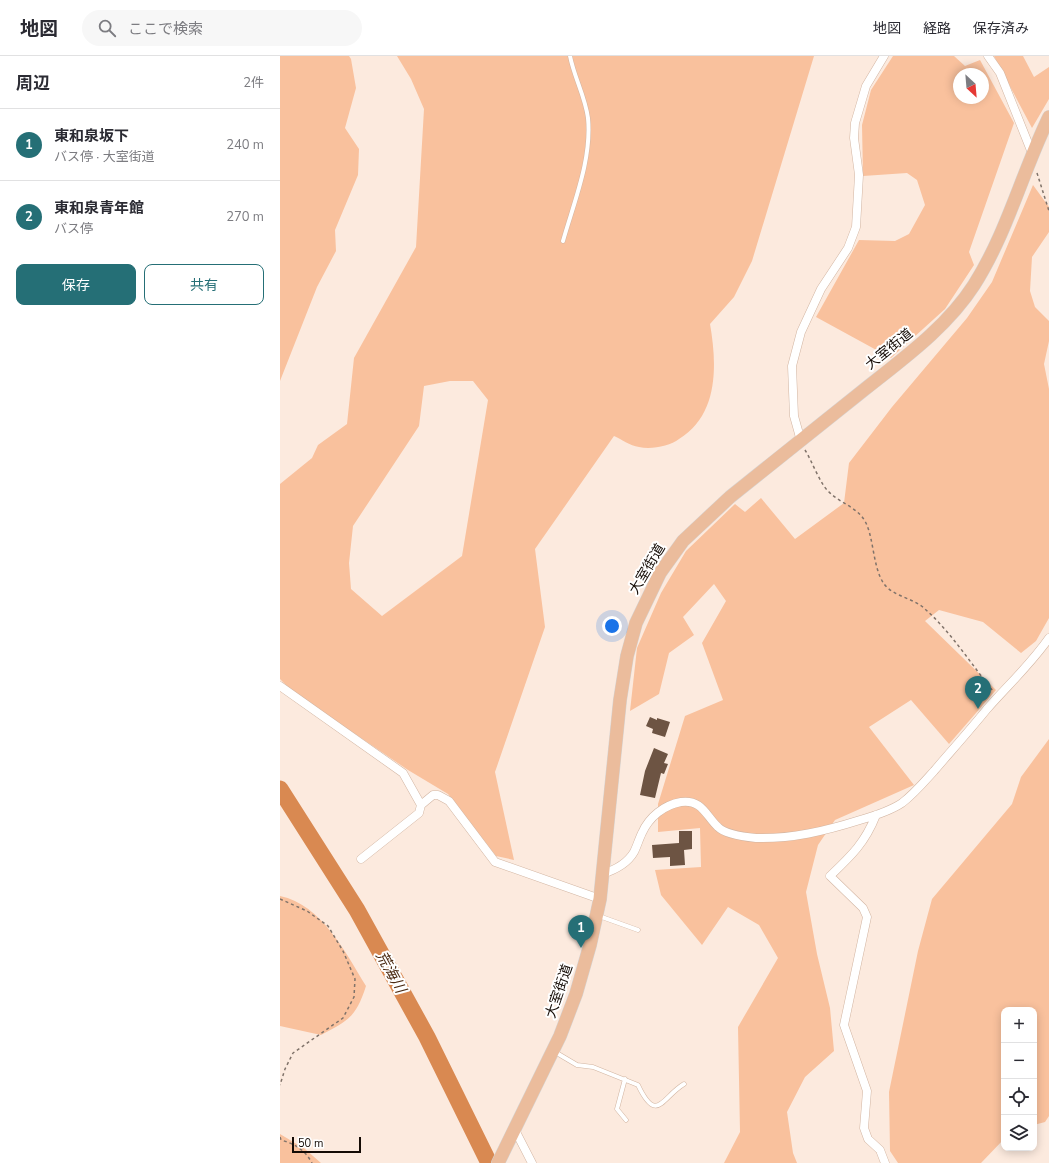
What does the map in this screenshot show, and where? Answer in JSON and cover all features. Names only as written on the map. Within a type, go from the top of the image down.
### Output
[{"type":"main road","name":"大室街道","points":[[498,1163],[553,1051],[576,994],[597,915],[600,899],[623,679],[636,623],[646,598],[660,573],[688,536],[730,496],[801,441],[925,340],[960,303],[973,286],[1000,238],[1032,153],[1049,117]]},
{"type":"street","points":[[801,441],[794,416],[792,366],[801,332],[821,289],[848,248],[856,227],[859,176],[854,138],[855,123],[866,86],[884,56]]},
{"type":"street","points":[[988,56],[1000,74],[1032,153]]},
{"type":"street","points":[[602,874],[615,870],[634,852],[643,831],[652,816],[663,808],[680,802],[693,802],[707,812],[719,828],[744,837],[800,835],[821,832],[876,816],[901,803],[915,791],[1038,654],[1049,638]]},
{"type":"street","points":[[280,686],[403,773],[421,805]]},
{"type":"street","points":[[361,859],[419,813],[421,805],[433,795],[438,795],[449,801],[495,862],[600,899]]},
{"type":"street","points":[[876,816],[868,834],[859,848],[830,876],[863,908],[868,917],[844,1025],[867,1091],[864,1128],[868,1139],[880,1150],[885,1163]]},
{"type":"street","points":[[515,1130],[532,1163]]},
{"type":"lane","points":[[563,241],[586,160],[588,119],[583,95],[574,75],[570,56]]},
{"type":"lane","points":[[597,915],[638,930]]},
{"type":"lane","points":[[553,1051],[578,1065],[593,1067],[638,1085],[645,1099],[653,1105],[659,1106],[665,1102],[676,1088],[684,1084]]},
{"type":"lane","points":[[625,1079],[617,1110],[626,1120]]},
{"type":"path","points":[[1037,170],[1049,211]]},
{"type":"path","points":[[801,441],[828,492],[843,504],[856,509],[865,522],[884,584],[894,592],[915,601],[925,608],[940,623],[998,697]]},
{"type":"path","points":[[280,899],[307,911],[328,926],[343,951],[355,979],[354,998],[343,1018],[293,1053],[284,1069],[280,1084]]},
{"type":"path","points":[[280,1137],[281,1140],[296,1144],[312,1163]]},
{"type":"shaded area","points":[[280,56],[349,56],[351,59],[356,88],[345,128],[359,149],[358,175],[335,230],[336,251],[317,287],[280,381]]},
{"type":"shaded area","points":[[397,56],[814,56],[752,261],[734,297],[710,324],[714,355],[714,372],[708,403],[702,417],[692,429],[679,439],[671,444],[660,447],[644,448],[629,444],[614,436],[535,549],[545,627],[495,772],[514,860],[496,856],[448,794],[408,770],[292,691],[280,679],[280,484],[312,458],[318,445],[347,424],[354,358],[416,247],[424,109],[411,79]],"holes":[[[450,381],[473,381],[488,400],[462,556],[382,616],[351,589],[349,563],[353,526],[419,426],[424,386]]]},
{"type":"shaded area","points":[[893,56],[954,56],[965,66],[980,60],[984,68],[953,68],[953,104],[989,104],[989,77],[1014,123],[969,252],[974,265],[945,309],[891,358],[816,317],[859,240],[895,241],[909,234],[925,205],[917,180],[907,173],[863,176],[862,125],[871,90]]},
{"type":"shaded area","points":[[994,56],[1023,56],[1034,77],[1049,67],[1049,99],[1032,128]]},
{"type":"shaded area","points":[[1033,185],[1049,207],[1049,232],[1032,257],[1030,291],[1035,307],[1049,321],[1049,341],[1044,364],[1049,389],[1049,618],[1036,641],[1021,653],[983,622],[939,610],[925,621],[996,690],[949,744],[911,700],[869,727],[914,785],[835,820],[818,845],[806,892],[817,954],[830,1008],[834,1051],[805,1077],[787,1112],[793,1153],[797,1163],[724,1163],[740,1132],[738,1027],[778,958],[759,925],[728,907],[702,945],[661,895],[655,870],[701,867],[700,828],[658,832],[658,804],[685,716],[723,700],[702,643],[726,601],[714,584],[683,617],[694,635],[669,653],[659,694],[630,711],[637,648],[661,593],[686,551],[735,504],[745,512],[761,498],[795,539],[844,503],[849,463],[892,407],[967,318],[992,282]]},
{"type":"shaded area","points":[[1049,739],[1049,1116],[1045,1122],[1037,1124],[1037,1007],[1001,1007],[1001,1142],[981,1163],[898,1163],[890,1151],[889,1092],[918,951],[932,899],[1012,804],[1021,777]]},
{"type":"shaded area","points":[[280,896],[295,901],[320,919],[341,945],[366,986],[359,1005],[355,1011],[345,1021],[321,1035],[280,1026]]},
{"type":"shaded area","points":[[280,1134],[305,1149],[321,1163],[280,1163]]},
{"type":"building","points":[[650,717],[657,720],[657,718],[670,722],[665,737],[652,733],[653,729],[646,726]]},
{"type":"building","points":[[654,748],[668,754],[664,763],[668,764],[664,774],[661,773],[655,798],[640,795],[645,771]]},
{"type":"building","points":[[679,831],[692,831],[692,849],[684,850],[685,865],[670,866],[670,857],[653,858],[652,845],[679,843]]},
{"type":"waterway","name":"荒海川","points":[[280,789],[357,910],[427,1037],[489,1163]]},
{"type":"place","name":"東和泉青年館","points":[[978,709]]},
{"type":"place","name":"東和泉坂下","points":[[581,948]]}]
